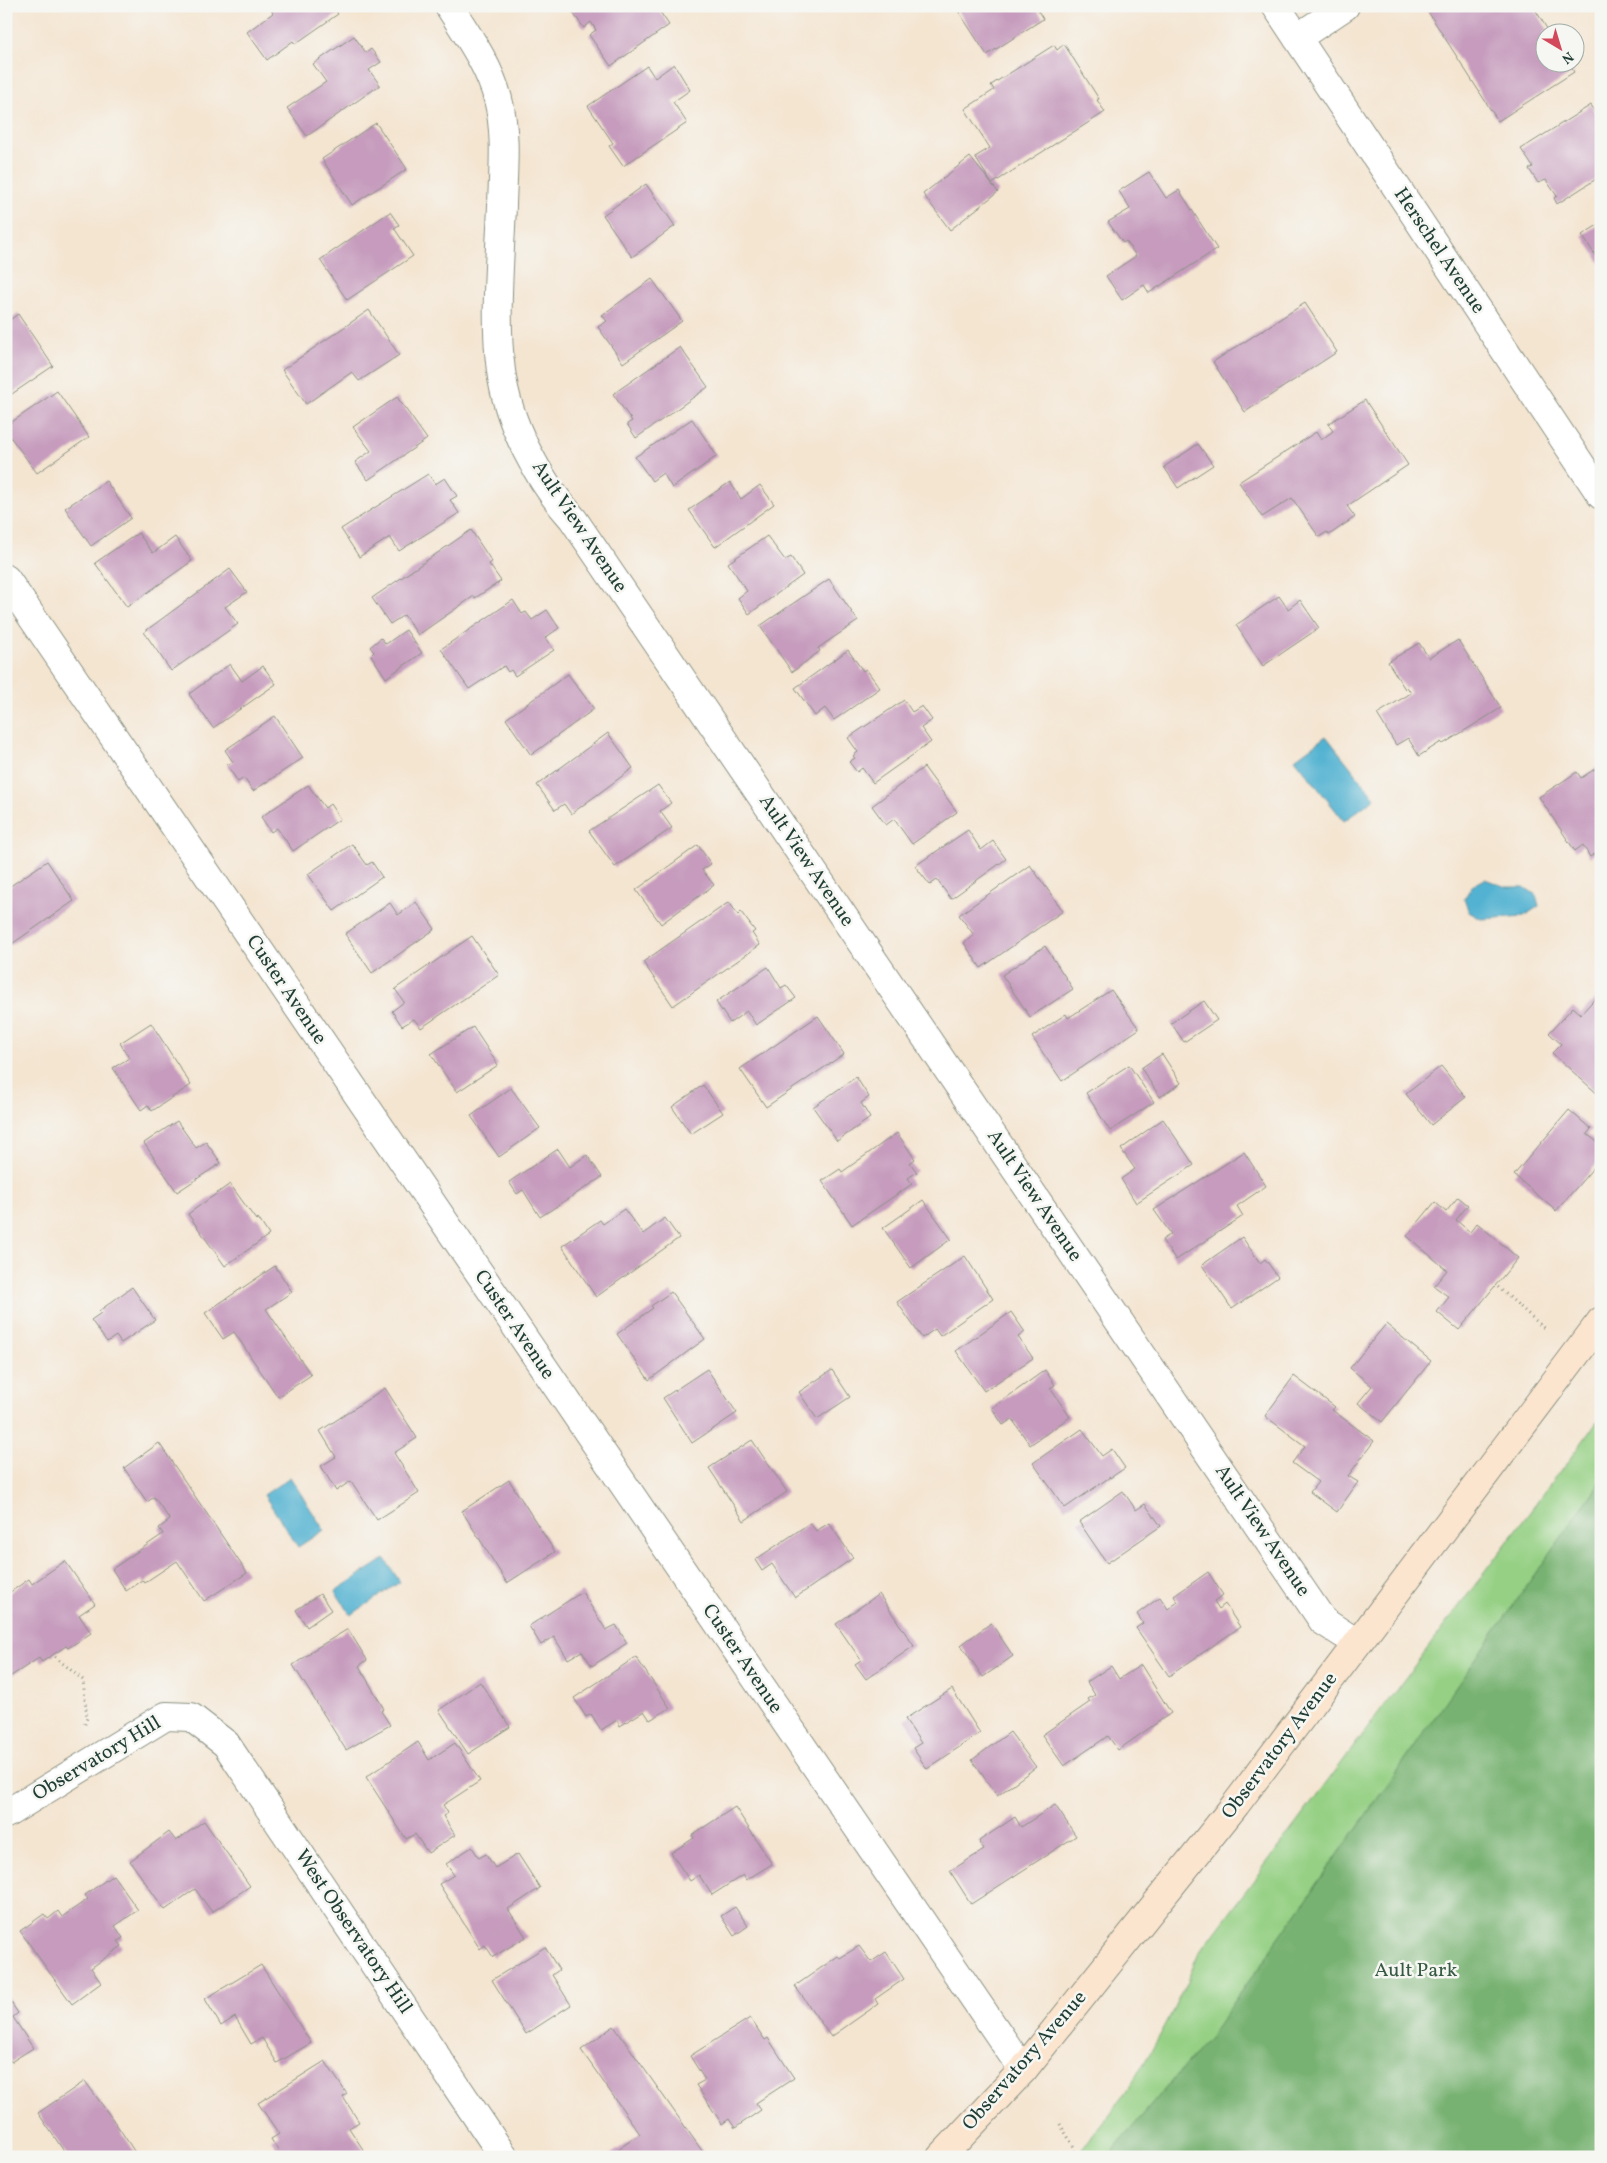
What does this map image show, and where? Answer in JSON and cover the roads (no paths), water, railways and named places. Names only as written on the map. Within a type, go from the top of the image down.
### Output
[{"type":"street","name":"Ault View Avenue","points":[[449,6],[484,61],[498,99],[504,140],[498,336],[501,373],[516,426],[540,475],[579,527],[1323,1621],[1357,1643]]},
{"type":"street","name":"Herschel Avenue","points":[[1276,6],[1601,496]]},
{"type":"street","points":[[1297,38],[1345,6]]},
{"type":"street","name":"Custer Avenue","points":[[6,579],[1023,2070]]},
{"type":"street","name":"Observatory Avenue","points":[[941,2157],[1023,2070],[1236,1804],[1601,1321]]},
{"type":"street","name":"Observatory Hill","points":[[6,1814],[166,1716],[191,1717]]},
{"type":"street","name":"West Observatory Hill","points":[[191,1717],[226,1744],[504,2157]]},
{"type":"water","points":[[1326,736],[1375,798],[1344,821],[1295,759]]},
{"type":"water","points":[[1485,879],[1506,887],[1524,887],[1536,895],[1539,906],[1524,916],[1481,919],[1469,912],[1464,899],[1472,886]]},
{"type":"water","points":[[290,1477],[324,1530],[298,1547],[264,1495]]},
{"type":"water","points":[[385,1559],[400,1582],[351,1615],[335,1591]]},
{"type":"park label","name":"Ault Park","points":[[1416,1971]]}]
